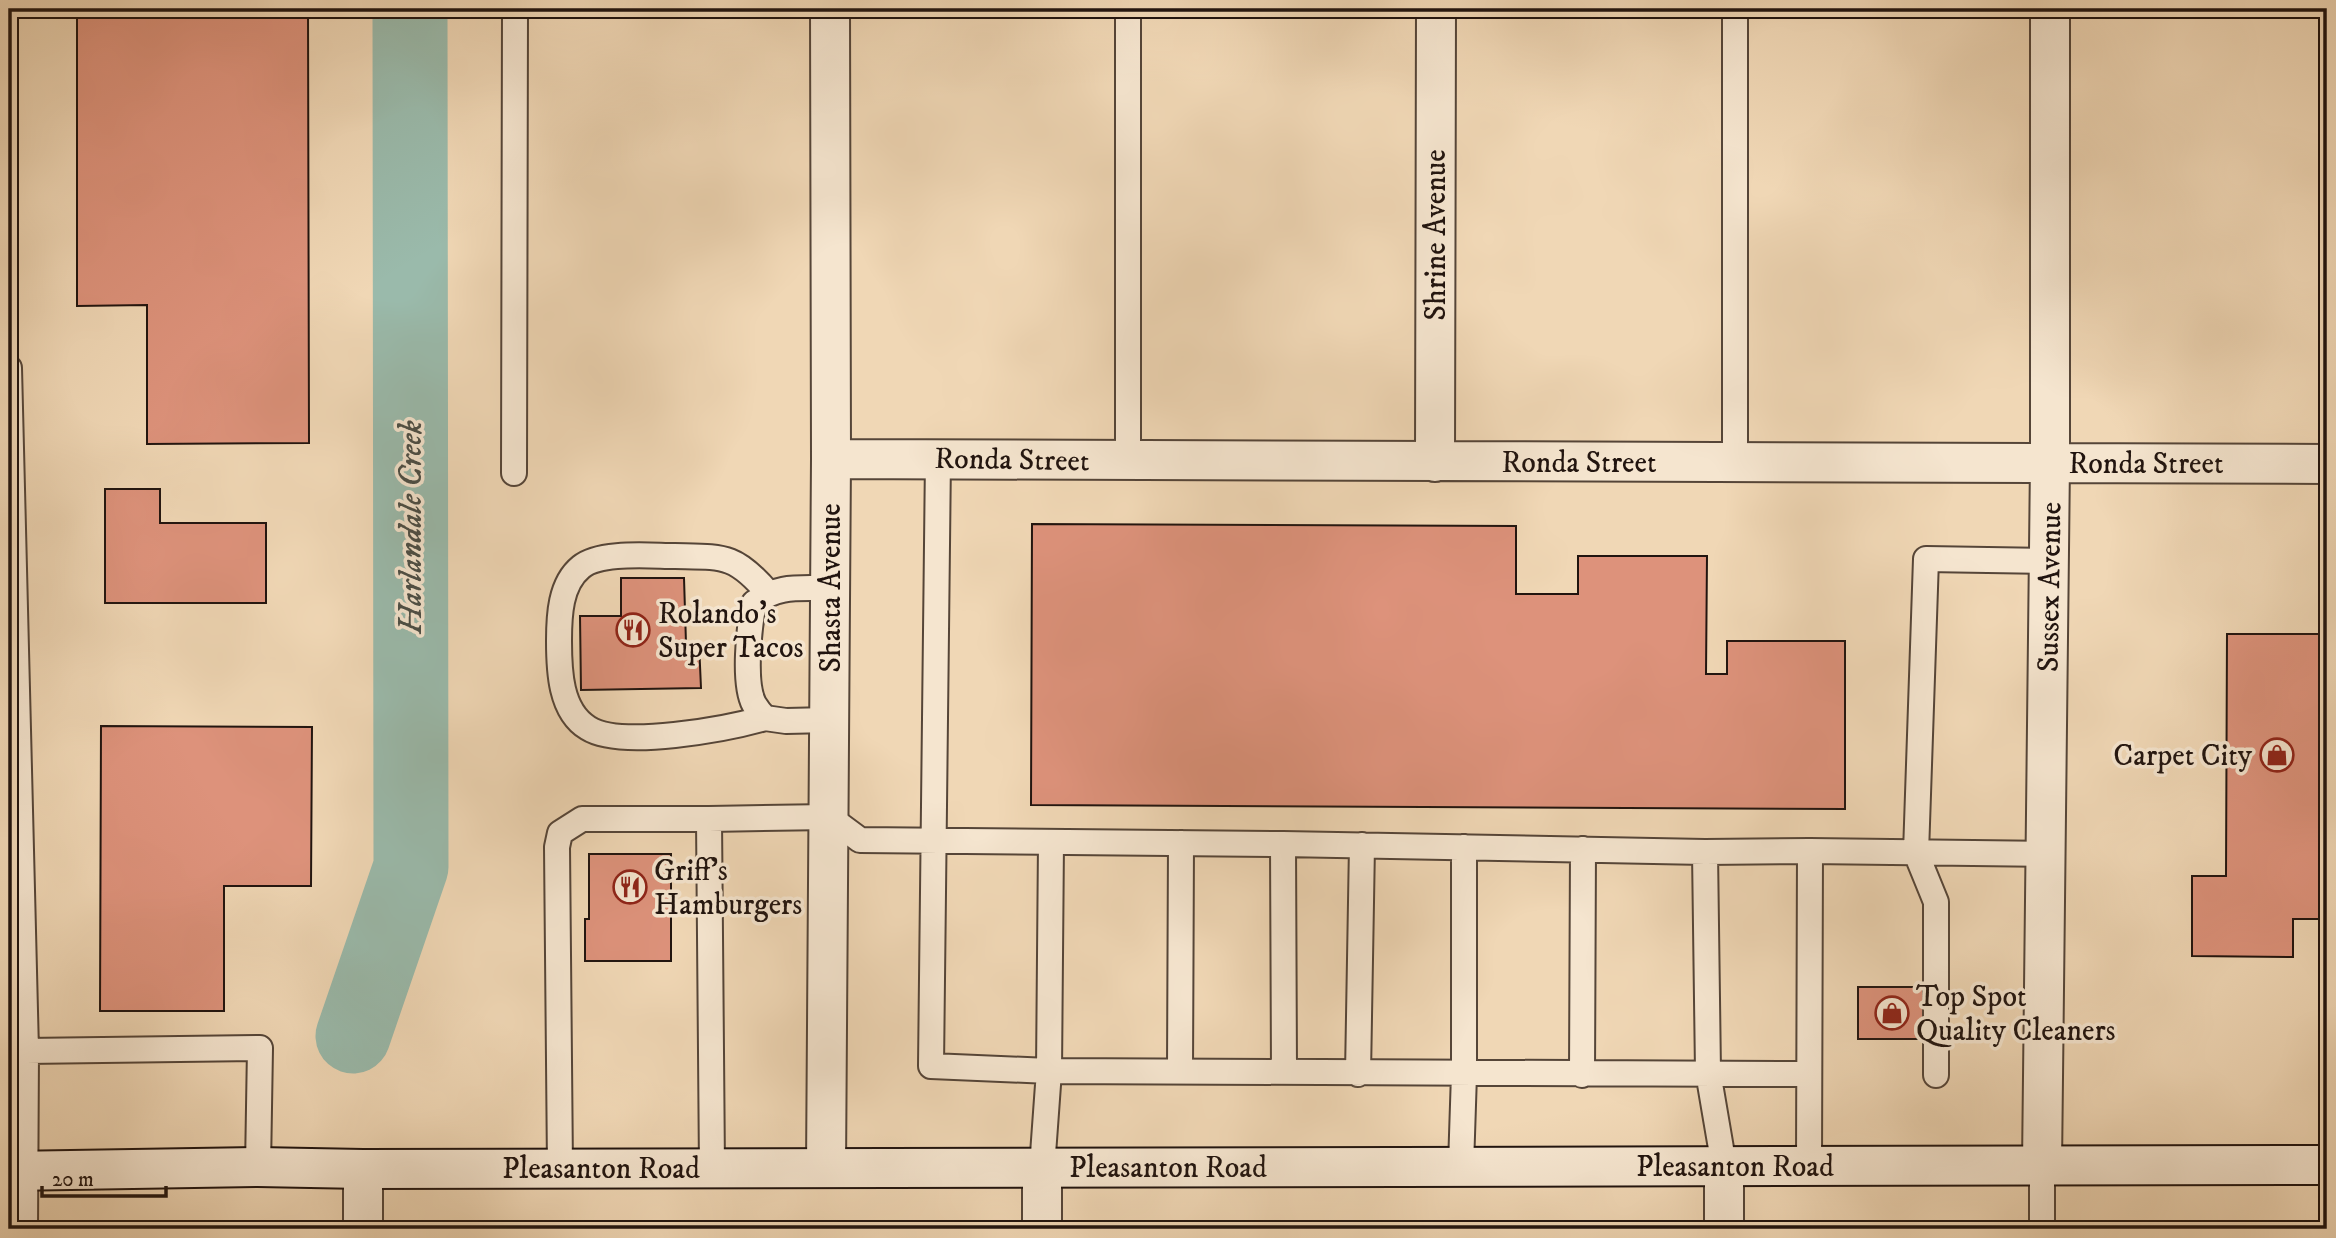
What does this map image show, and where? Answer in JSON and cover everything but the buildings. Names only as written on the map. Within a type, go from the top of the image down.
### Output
[{"type":"street","name":"Shasta Avenue","points":[[827,1168],[831,588],[830,9]]},
{"type":"street","name":"Shrine Avenue","points":[[1435,462],[1436,9]]},
{"type":"street","name":"Sussex Avenue","points":[[2042,1165],[2050,462],[2050,9]]},
{"type":"street","name":"Ronda Street","points":[[831,459],[2327,464]]},
{"type":"street","name":"Pleasanton Road","points":[[18,1171],[258,1167],[363,1169],[2327,1165]]},
{"type":"street","points":[[1724,1166],[1724,1229]]},
{"type":"street","points":[[1042,1168],[1042,1229]]},
{"type":"street","points":[[363,1169],[363,1229]]},
{"type":"lane","points":[[514,473],[516,9]]},
{"type":"lane","points":[[1128,9],[1128,461]]},
{"type":"lane","points":[[1735,9],[1735,462]]},
{"type":"lane","points":[[9,368],[26,1051],[18,1171],[25,1229]]},
{"type":"lane","points":[[938,458],[931,1066],[1049,1071],[1284,1071],[1358,1074],[1809,1074]]},
{"type":"lane","points":[[768,593],[751,573],[732,561],[710,557],[615,555],[582,566],[566,587],[559,615],[562,688],[571,711],[586,728],[608,737],[685,735],[765,718],[786,721],[829,720]]},
{"type":"lane","points":[[1936,1075],[1936,902],[1916,853],[1926,559],[2049,561]]},
{"type":"lane","points":[[765,718],[753,702],[749,675],[748,629],[754,603],[768,593],[785,589],[831,588]]},
{"type":"lane","points":[[560,1168],[557,847],[560,833],[582,819],[829,817],[860,840],[2046,854]]},
{"type":"lane","points":[[709,819],[712,1168]]},
{"type":"lane","points":[[1042,1168],[1049,1071],[1051,842]]},
{"type":"lane","points":[[1180,1070],[1181,843]]},
{"type":"lane","points":[[1283,844],[1284,1071]]},
{"type":"lane","points":[[1358,1074],[1362,845]]},
{"type":"lane","points":[[1461,1166],[1464,1074],[1464,847]]},
{"type":"lane","points":[[1582,1075],[1583,849]]},
{"type":"lane","points":[[1809,1166],[1810,851]]},
{"type":"lane","points":[[1705,852],[1708,1072],[1724,1166]]},
{"type":"lane","points":[[26,1051],[260,1048],[258,1167]]},
{"type":"lane","points":[[2042,1165],[2042,1229]]},
{"type":"waterway","name":"Harlandale Creek","points":[[353,1036],[411,867],[410,9]]},
{"type":"place","name":"Rolando's Super Tacos","points":[[633,630]]},
{"type":"place","name":"Carpet City","points":[[2277,755]]},
{"type":"place","name":"Griff's Hamburgers","points":[[630,887]]},
{"type":"place","name":"Top Spot Quality Cleaners","points":[[1892,1013]]}]
